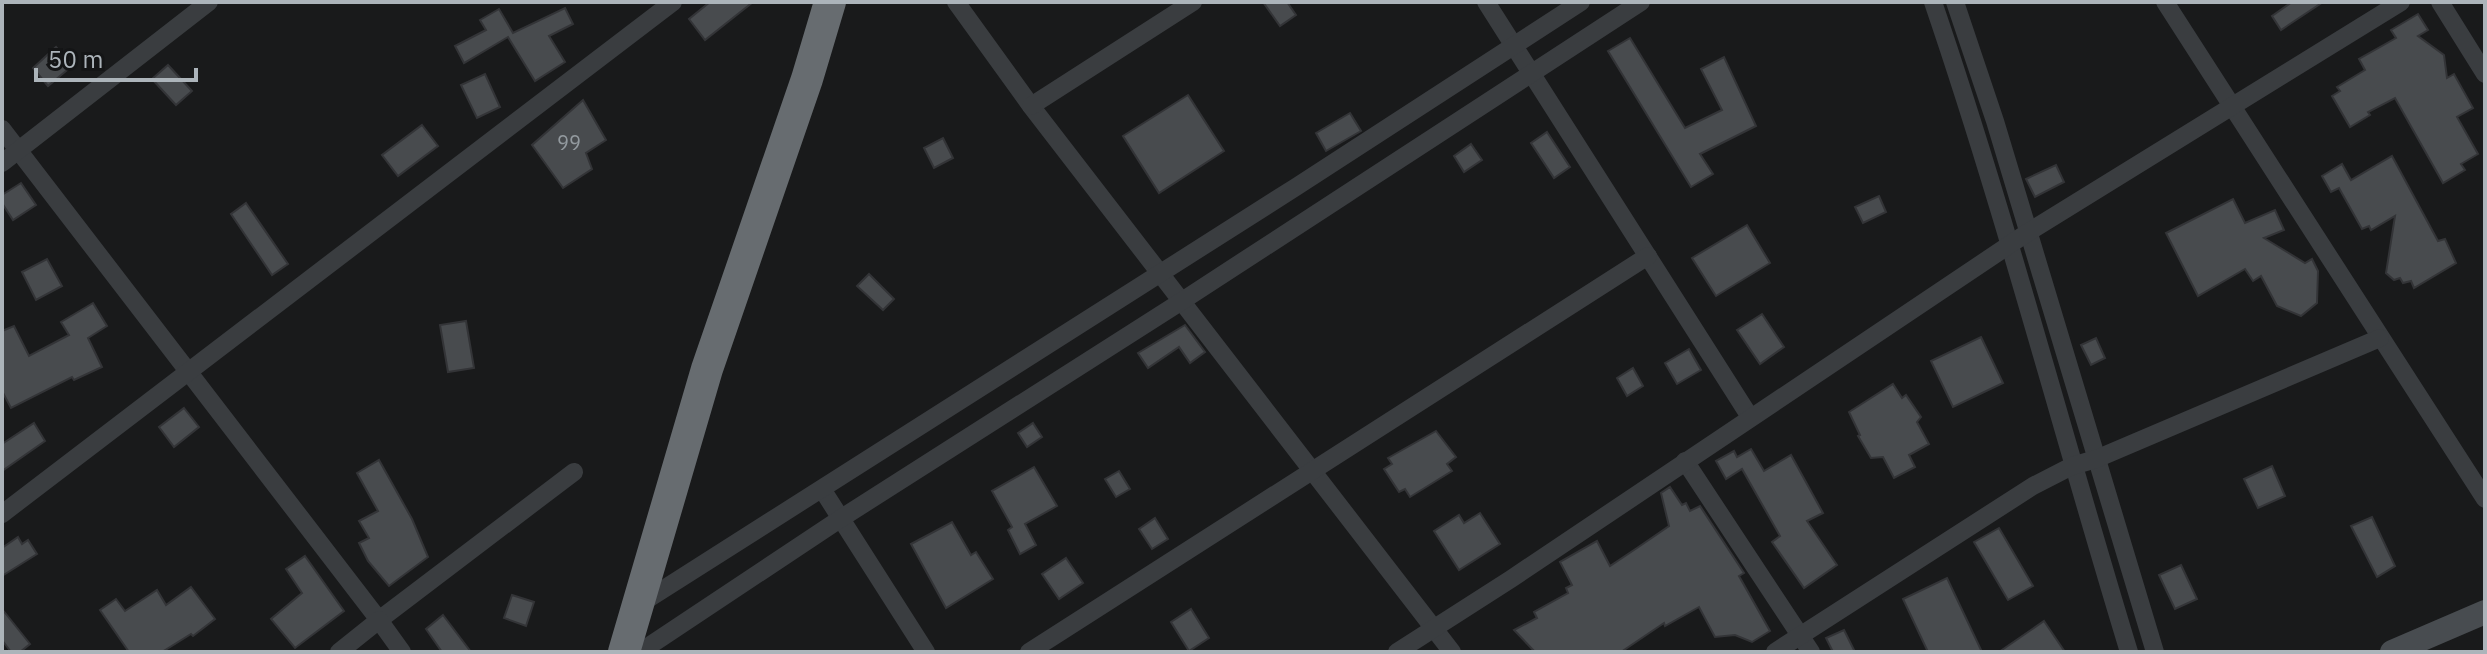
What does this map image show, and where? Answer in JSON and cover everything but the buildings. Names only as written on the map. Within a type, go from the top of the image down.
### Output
[{"type":"highway","points":[[624,652],[707,369],[807,79],[830,2]]},
{"type":"main road","points":[[2392,652],[2485,612]]},
{"type":"street","points":[[2,163],[209,2]]},
{"type":"street","points":[[2,514],[673,2]]},
{"type":"street","points":[[956,2],[1031,106],[1452,652]]},
{"type":"street","points":[[1031,106],[1193,2]]},
{"type":"street","points":[[1486,2],[1750,417]]},
{"type":"street","points":[[637,606],[1581,2]]},
{"type":"street","points":[[640,652],[840,519],[1641,2]]},
{"type":"street","points":[[1933,2],[1975,125],[2072,466],[2129,652]]},
{"type":"street","points":[[1955,2],[1995,121],[2155,652]]},
{"type":"street","points":[[2165,2],[2380,338],[2483,488]]},
{"type":"street","points":[[1397,652],[2027,233],[2401,2]]},
{"type":"street","points":[[2440,2],[2485,74]]},
{"type":"street","points":[[2,129],[402,652]]},
{"type":"street","points":[[1029,652],[1648,256]]},
{"type":"street","points":[[1775,652],[2007,501],[2072,466],[2096,459],[2380,338]]},
{"type":"street","points":[[1685,461],[1811,652]]},
{"type":"street","points":[[339,652],[574,472]]},
{"type":"street","points":[[822,489],[926,652]]}]
